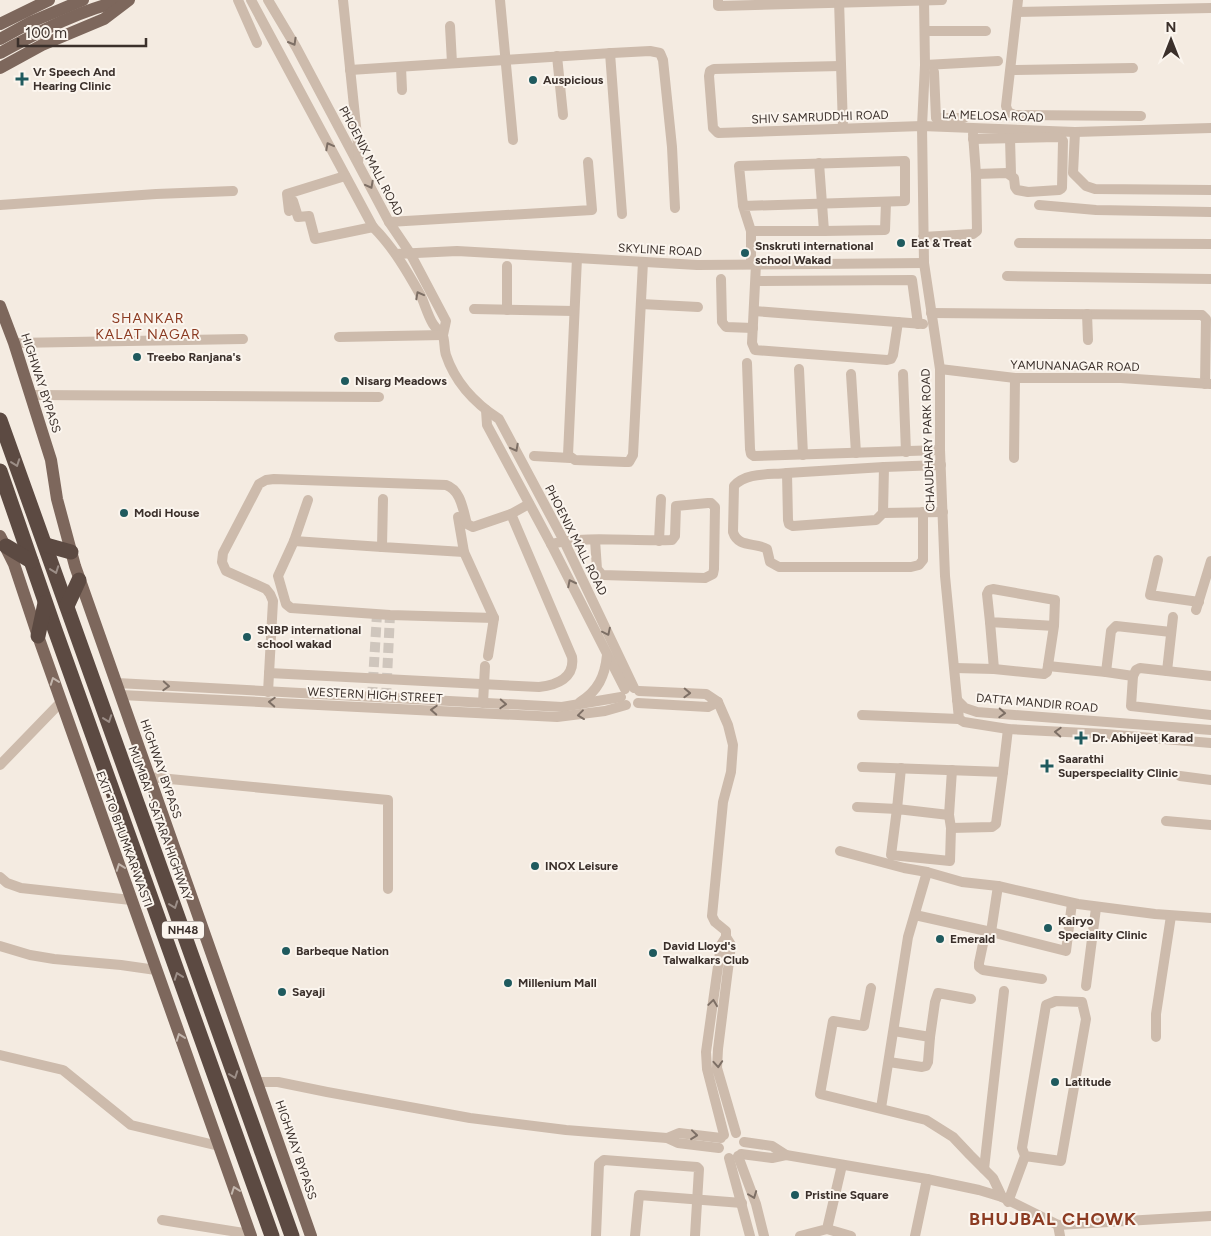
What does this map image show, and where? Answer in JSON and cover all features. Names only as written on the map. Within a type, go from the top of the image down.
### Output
[{"type":"highway","name":"MUMBAI - SATARA HIGHWAY","points":[[0,420],[292,1236]]},
{"type":"highway","name":"NH48","points":[[0,471],[45,603],[272,1236]]},
{"type":"highway","points":[[3,541],[31,560]]},
{"type":"highway","points":[[46,545],[70,552]]},
{"type":"highway","points":[[67,606],[80,580]]},
{"type":"highway","points":[[38,636],[45,603]]},
{"type":"main road","points":[[0,24],[49,0]]},
{"type":"main road","points":[[0,39],[31,22],[82,0]]},
{"type":"main road","points":[[0,53],[60,23],[108,3],[125,0]]},
{"type":"main road","points":[[0,68],[42,45],[104,19],[129,0]]},
{"type":"main road","name":"HIGHWAY BYPASS","points":[[0,306],[14,343],[50,460],[70,552],[311,1236]]},
{"type":"main road","name":"EXIT TO BHUMKAR WASTI","points":[[3,541],[14,564],[61,702],[251,1235]]},
{"type":"street","points":[[238,0],[257,43]]},
{"type":"street","points":[[251,0],[373,227],[393,250],[421,297],[433,324],[443,335]]},
{"type":"street","name":"PHOENIX MALL ROAD","points":[[268,0],[296,48],[389,222],[410,253],[446,322],[443,335],[446,354],[454,372],[467,391],[486,410],[499,419],[564,541],[593,603],[629,694]]},
{"type":"street","points":[[343,0],[360,155],[358,163]]},
{"type":"street","points":[[500,0],[512,140]]},
{"type":"street","points":[[718,0],[718,6],[752,2],[942,0]]},
{"type":"street","name":"CHAUDHARY PARK ROAD","points":[[924,0],[928,70],[922,126],[924,264],[940,369],[940,465],[945,576],[957,700]]},
{"type":"street","points":[[1018,0],[1006,106],[1008,112],[1015,115],[1141,116]]},
{"type":"street","points":[[840,1],[843,128]]},
{"type":"street","points":[[1017,12],[1211,8]]},
{"type":"street","points":[[450,26],[452,63]]},
{"type":"street","points":[[925,31],[986,31]]},
{"type":"street","points":[[350,70],[610,53],[655,51],[660,53],[662,56],[672,147],[675,208]]},
{"type":"street","points":[[610,53],[622,214]]},
{"type":"street","points":[[558,56],[563,115]]},
{"type":"street","points":[[928,70],[998,61]]},
{"type":"street","name":"SHIV SAMRUDDHI ROAD","points":[[841,66],[714,69],[710,71],[709,76],[712,128],[718,133],[922,126]]},
{"type":"street","points":[[401,67],[402,90]]},
{"type":"street","points":[[1011,70],[1133,68]]},
{"type":"street","points":[[928,70],[964,69]]},
{"type":"street","points":[[928,70],[936,118],[964,118]]},
{"type":"street","name":"LA MELOSA ROAD","points":[[922,126],[973,133],[1211,128]]},
{"type":"street","points":[[1069,131],[1073,173],[1086,186],[1095,189],[1113,190],[1211,190]]},
{"type":"street","points":[[924,237],[973,234],[977,231],[973,133],[1010,138],[1061,138],[1063,142],[1062,188],[1059,190],[1028,192],[1017,190],[1011,174],[1010,138]]},
{"type":"street","points":[[898,322],[893,355],[891,359],[887,360],[759,351],[753,347],[756,281],[751,231],[743,206],[739,166],[905,161],[905,202]]},
{"type":"street","points":[[389,222],[592,210],[588,162]]},
{"type":"street","points":[[819,164],[824,231]]},
{"type":"street","points":[[976,174],[1011,174]]},
{"type":"street","points":[[290,216],[287,194],[345,176]]},
{"type":"street","points":[[0,205],[156,194],[232,191]]},
{"type":"street","points":[[293,202],[298,217],[309,216],[315,239],[373,227]]},
{"type":"street","points":[[751,231],[885,230],[886,202]]},
{"type":"street","points":[[743,206],[923,202]]},
{"type":"street","points":[[1039,205],[1096,210],[1211,212]]},
{"type":"street","points":[[1019,243],[1211,244]]},
{"type":"street","name":"SKYLINE ROAD","points":[[393,250],[410,253],[457,251],[697,265],[924,264]]},
{"type":"street","points":[[570,458],[567,449],[577,258]]},
{"type":"street","points":[[534,456],[625,462],[629,462],[632,459],[643,262]]},
{"type":"street","points":[[507,266],[507,310]]},
{"type":"street","points":[[1007,276],[1211,279]]},
{"type":"street","points":[[720,279],[722,322],[726,327],[753,328]]},
{"type":"street","points":[[756,281],[912,280],[918,324]]},
{"type":"street","points":[[641,304],[698,307]]},
{"type":"street","points":[[474,309],[574,311]]},
{"type":"street","points":[[754,311],[932,325]]},
{"type":"street","points":[[931,313],[1205,316],[1208,384]]},
{"type":"street","points":[[1087,314],[1088,340]]},
{"type":"street","points":[[340,338],[443,335]]},
{"type":"street","points":[[14,343],[243,339]]},
{"type":"street","points":[[747,363],[750,454],[758,457],[940,450]]},
{"type":"street","points":[[799,369],[803,455]]},
{"type":"street","name":"YAMUNANAGAR ROAD","points":[[940,369],[1015,378],[1121,378],[1208,384]]},
{"type":"street","points":[[851,374],[856,453]]},
{"type":"street","points":[[903,374],[906,452]]},
{"type":"street","points":[[1014,458],[1015,378]]},
{"type":"street","points":[[30,395],[379,397]]},
{"type":"street","name":"PHOENIX MALL ROAD","points":[[486,410],[487,425],[629,694]]},
{"type":"street","points":[[923,512],[922,560],[919,565],[902,567],[779,567],[770,562],[767,549],[763,546],[742,543],[735,538],[733,532],[734,486],[747,477],[940,465]]},
{"type":"street","points":[[883,514],[884,467]]},
{"type":"street","points":[[787,474],[788,520],[789,524],[793,526],[876,520],[883,514],[943,512]]},
{"type":"street","points":[[268,692],[272,601],[270,594],[266,590],[226,571],[222,562],[223,554],[259,484],[266,480],[274,479],[446,485],[453,488],[457,493],[467,524],[470,527],[510,514],[529,504]]},
{"type":"street","points":[[382,547],[383,499]]},
{"type":"street","points":[[659,541],[661,499]]},
{"type":"street","points":[[308,500],[294,541],[278,576],[286,604],[291,608],[390,615],[494,618]]},
{"type":"street","points":[[551,544],[564,541],[595,540],[659,541],[672,540],[674,538],[676,506],[708,503],[714,505],[714,569],[713,574],[705,578],[606,577],[597,569],[595,540]]},
{"type":"street","points":[[269,673],[548,686],[563,681],[573,664],[572,657],[510,514]]},
{"type":"street","points":[[458,517],[464,552],[494,618],[483,703]]},
{"type":"street","points":[[294,541],[464,552]]},
{"type":"street","points":[[1158,560],[1150,595],[1198,606],[1211,561]]},
{"type":"street","points":[[955,668],[1046,673],[1054,626],[1056,600],[993,589],[989,590],[987,594],[994,670]]},
{"type":"street","points":[[583,608],[593,603]]},
{"type":"street","points":[[1167,671],[1173,617]]},
{"type":"street","points":[[990,622],[1054,626]]},
{"type":"street","points":[[1106,672],[1113,627],[1171,632]]},
{"type":"street","points":[[575,705],[588,698],[602,680],[606,670],[607,655]]},
{"type":"street","points":[[1048,666],[1133,676]]},
{"type":"street","points":[[1131,736],[1134,672],[1140,668],[1211,676]]},
{"type":"street","points":[[204,688],[204,699]]},
{"type":"street","name":"WESTERN HIGH STREET","points":[[119,689],[204,688],[268,692],[377,703]]},
{"type":"street","name":"WESTERN HIGH STREET","points":[[119,689],[204,699],[465,707],[557,717],[605,712],[629,694]]},
{"type":"street","points":[[718,702],[708,707],[638,703],[632,706],[629,694],[706,694],[718,702],[728,725],[733,745],[731,772],[723,802],[712,916],[715,922],[726,931],[726,937],[731,945],[717,1068],[736,1134],[744,1142],[772,1146],[786,1155]]},
{"type":"street","name":"WESTERN HIGH STREET","points":[[465,707],[483,703],[562,707],[629,694]]},
{"type":"street","name":"DATTA MANDIR ROAD","points":[[957,700],[959,719],[964,722],[1008,730],[1131,736],[1211,743]]},
{"type":"street","name":"DATTA MANDIR ROAD","points":[[957,700],[965,708],[977,712],[1211,730]]},
{"type":"street","points":[[0,765],[61,702]]},
{"type":"street","points":[[1131,706],[1211,715]]},
{"type":"street","points":[[862,715],[959,719]]},
{"type":"street","points":[[950,828],[992,827],[996,824],[1008,730]]},
{"type":"street","points":[[862,767],[1003,772]]},
{"type":"street","points":[[901,768],[891,855],[950,862],[949,815],[952,770]]},
{"type":"street","points":[[1180,776],[1211,780]]},
{"type":"street","points":[[149,777],[388,800],[388,889]]},
{"type":"street","points":[[857,807],[949,815]]},
{"type":"street","points":[[1166,821],[1211,825]]},
{"type":"street","points":[[840,851],[962,882],[998,886],[1096,908],[1211,918]]},
{"type":"street","points":[[881,1108],[908,937],[927,872]]},
{"type":"street","points":[[0,877],[7,883],[21,888],[132,900]]},
{"type":"street","points":[[998,886],[991,932],[984,939],[979,967],[983,970],[1042,979]]},
{"type":"street","points":[[915,915],[1066,950],[1072,903]]},
{"type":"street","points":[[1086,986],[1096,908]]},
{"type":"street","points":[[1156,1037],[1156,1014],[1171,916]]},
{"type":"street","points":[[726,937],[720,945],[706,1052],[707,1069],[722,1140],[722,1154],[772,1158],[786,1155],[927,1179],[979,1190],[1058,1225],[1211,1216]]},
{"type":"street","points":[[0,946],[30,955],[54,959],[156,970]]},
{"type":"street","points":[[871,988],[864,1026],[833,1021],[820,1094],[926,1120],[953,1137],[984,1168],[993,1178],[1005,1200]]},
{"type":"street","points":[[984,1168],[1004,991]]},
{"type":"street","points":[[889,1062],[915,1067],[926,1066],[935,1002],[938,993],[970,999]]},
{"type":"street","points":[[1005,1200],[1025,1156],[1022,1148],[1046,1005],[1056,1001],[1082,1002],[1086,1019],[1061,1161],[1025,1156]]},
{"type":"street","points":[[894,1031],[930,1037]]},
{"type":"street","points":[[0,1055],[63,1070],[131,1125],[219,1146]]},
{"type":"street","points":[[257,1082],[278,1082],[470,1118],[566,1130],[667,1138],[678,1143],[722,1140],[732,1133],[736,1134]]},
{"type":"street","points":[[736,1156],[743,1150],[744,1142]]},
{"type":"street","points":[[736,1156],[742,1203],[750,1236]]},
{"type":"street","points":[[736,1156],[756,1204],[764,1236]]},
{"type":"street","points":[[596,1236],[599,1164],[602,1161],[696,1166],[699,1169],[695,1236]]},
{"type":"street","points":[[834,1233],[842,1165]]},
{"type":"street","points":[[915,1236],[927,1179]]},
{"type":"street","points":[[636,1236],[639,1195],[742,1203]]},
{"type":"street","points":[[162,1220],[251,1235]]},
{"type":"street","points":[[1058,1225],[1060,1236]]},
{"type":"street","points":[[800,1236],[834,1233],[851,1236]]},
{"type":"tunnel","points":[[372,697],[377,614]]},
{"type":"tunnel","points":[[386,698],[390,615]]},
{"type":"place","name":"Vr Speech And Hearing Clinic","points":[[22,79]]},
{"type":"place","name":"Auspicious","points":[[533,80]]},
{"type":"place","name":"Eat & Treat","points":[[901,243]]},
{"type":"place","name":"Snskruti international school Wakad","points":[[745,253]]},
{"type":"place","name":"Treebo Ranjana's","points":[[137,357]]},
{"type":"place","name":"Nisarg Meadows","points":[[345,381]]},
{"type":"place","name":"Modi House","points":[[124,513]]},
{"type":"place","name":"SNBP international school wakad","points":[[247,637]]},
{"type":"place","name":"Dr. Abhijeet Karad","points":[[1081,738]]},
{"type":"place","name":"Saarathi Superspeciality Clinic","points":[[1047,766]]},
{"type":"place","name":"INOX Leisure","points":[[535,866]]},
{"type":"place","name":"Kairyo Speciality Clinic","points":[[1048,928]]},
{"type":"place","name":"Emerald","points":[[940,939]]},
{"type":"place","name":"Barbeque Nation","points":[[286,951]]},
{"type":"place","name":"David Lloyd's Talwalkars Club","points":[[653,953]]},
{"type":"place","name":"Millenium Mall","points":[[508,983]]},
{"type":"place","name":"Sayaji","points":[[282,992]]},
{"type":"place","name":"Latitude","points":[[1055,1082]]},
{"type":"place","name":"Pristine Square","points":[[795,1195]]},
{"type":"district","name":"SHANKAR KALAT NAGAR","points":[[148,326]]},
{"type":"district","name":"BHUJBAL CHOWK","points":[[1053,1219]]}]
